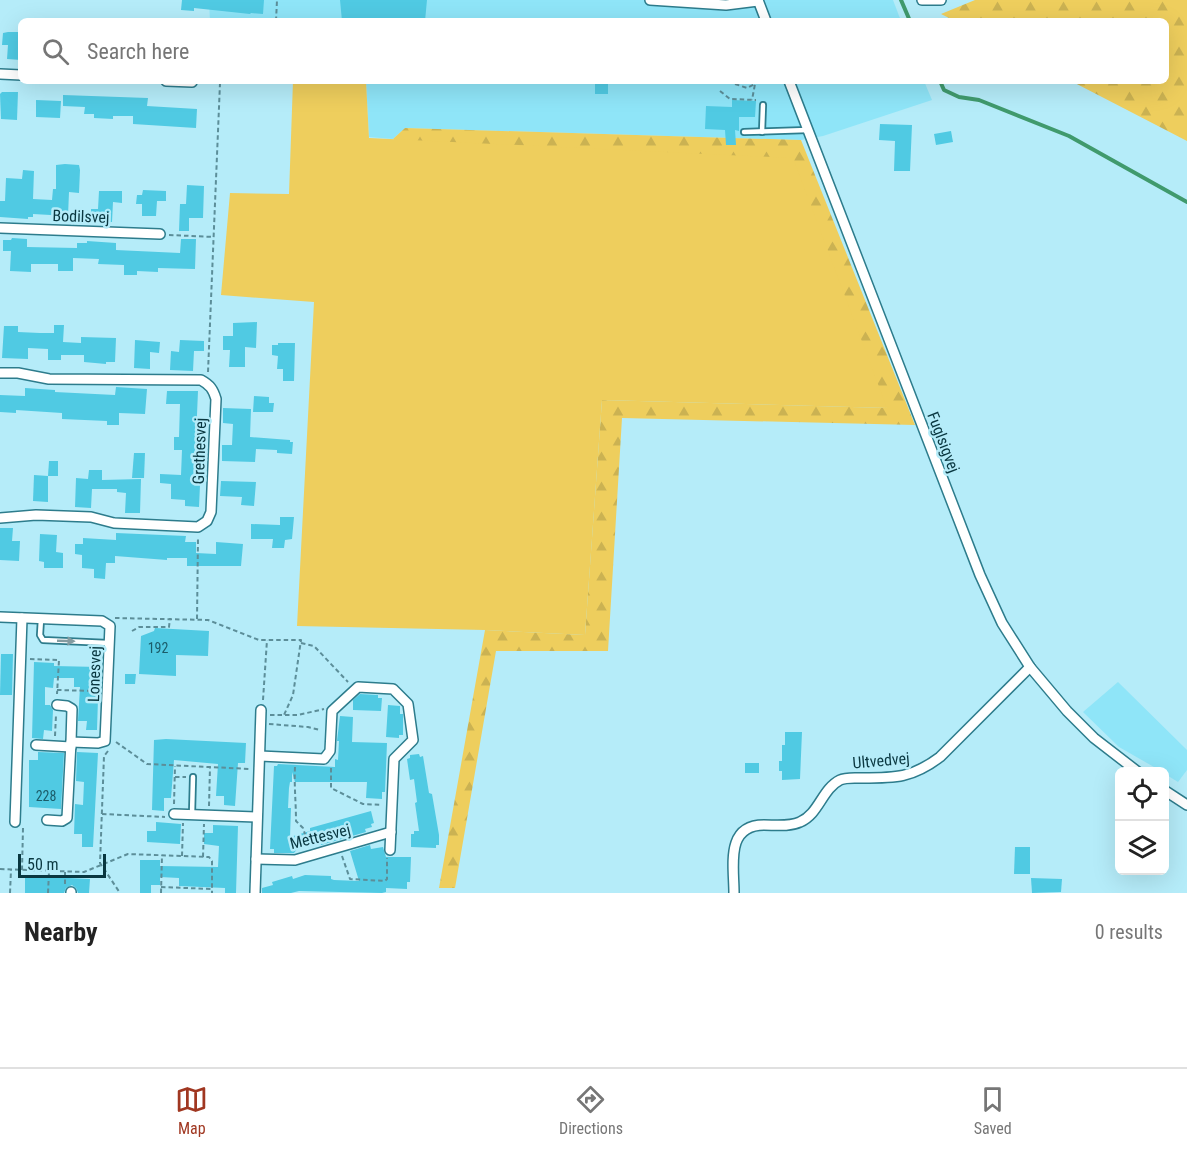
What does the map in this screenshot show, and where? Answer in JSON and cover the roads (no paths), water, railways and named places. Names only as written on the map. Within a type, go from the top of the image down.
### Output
[{"type":"street","points":[[650,0],[726,5],[758,0],[765,18]]},
{"type":"street","points":[[922,0],[941,0]]},
{"type":"street","points":[[0,74],[18,75]]},
{"type":"street","name":"Fuglsigvej","points":[[790,84],[980,576],[1002,623],[1030,667],[1067,711],[1094,738],[1132,767]]},
{"type":"street","name":"Bodilsvej","points":[[0,228],[160,234]]},
{"type":"street","name":"Grethesvej","points":[[0,373],[49,379],[201,380],[214,391],[216,399],[211,512],[207,521],[198,526],[114,523],[80,517],[36,515],[0,518]]},
{"type":"street","name":"Lonesvej","points":[[0,617],[108,623],[111,629],[109,692],[112,741],[71,744]]},
{"type":"street","points":[[15,822],[22,618]]},
{"type":"street","name":"Ultvedvej","points":[[735,893],[734,850],[737,836],[747,828],[799,823],[811,816],[830,786],[843,778],[889,778],[923,770],[940,757],[1030,667]]},
{"type":"street","points":[[260,756],[320,760],[327,757],[330,751],[332,711],[355,688],[393,689],[409,708],[413,740],[394,759],[390,850]]},
{"type":"street","name":"Lonesvej","points":[[48,820],[62,821],[67,818],[72,709],[57,705]]},
{"type":"street","points":[[255,893],[261,716]]},
{"type":"street","points":[[36,746],[71,744]]},
{"type":"street","points":[[1169,793],[1187,805]]},
{"type":"street","points":[[183,814],[257,817]]},
{"type":"street","name":"Mettesvej","points":[[256,859],[295,860],[391,832]]},
{"type":"lane","points":[[762,132],[763,105]]},
{"type":"lane","points":[[744,132],[808,130]]},
{"type":"lane","points":[[41,619],[40,635],[43,640],[110,643]]},
{"type":"lane","points":[[183,814],[193,777]]},
{"type":"waterway","points":[[901,0],[909,18]]},
{"type":"waterway","points":[[941,84],[944,90],[959,97],[979,100],[1069,136],[1187,202]]}]
